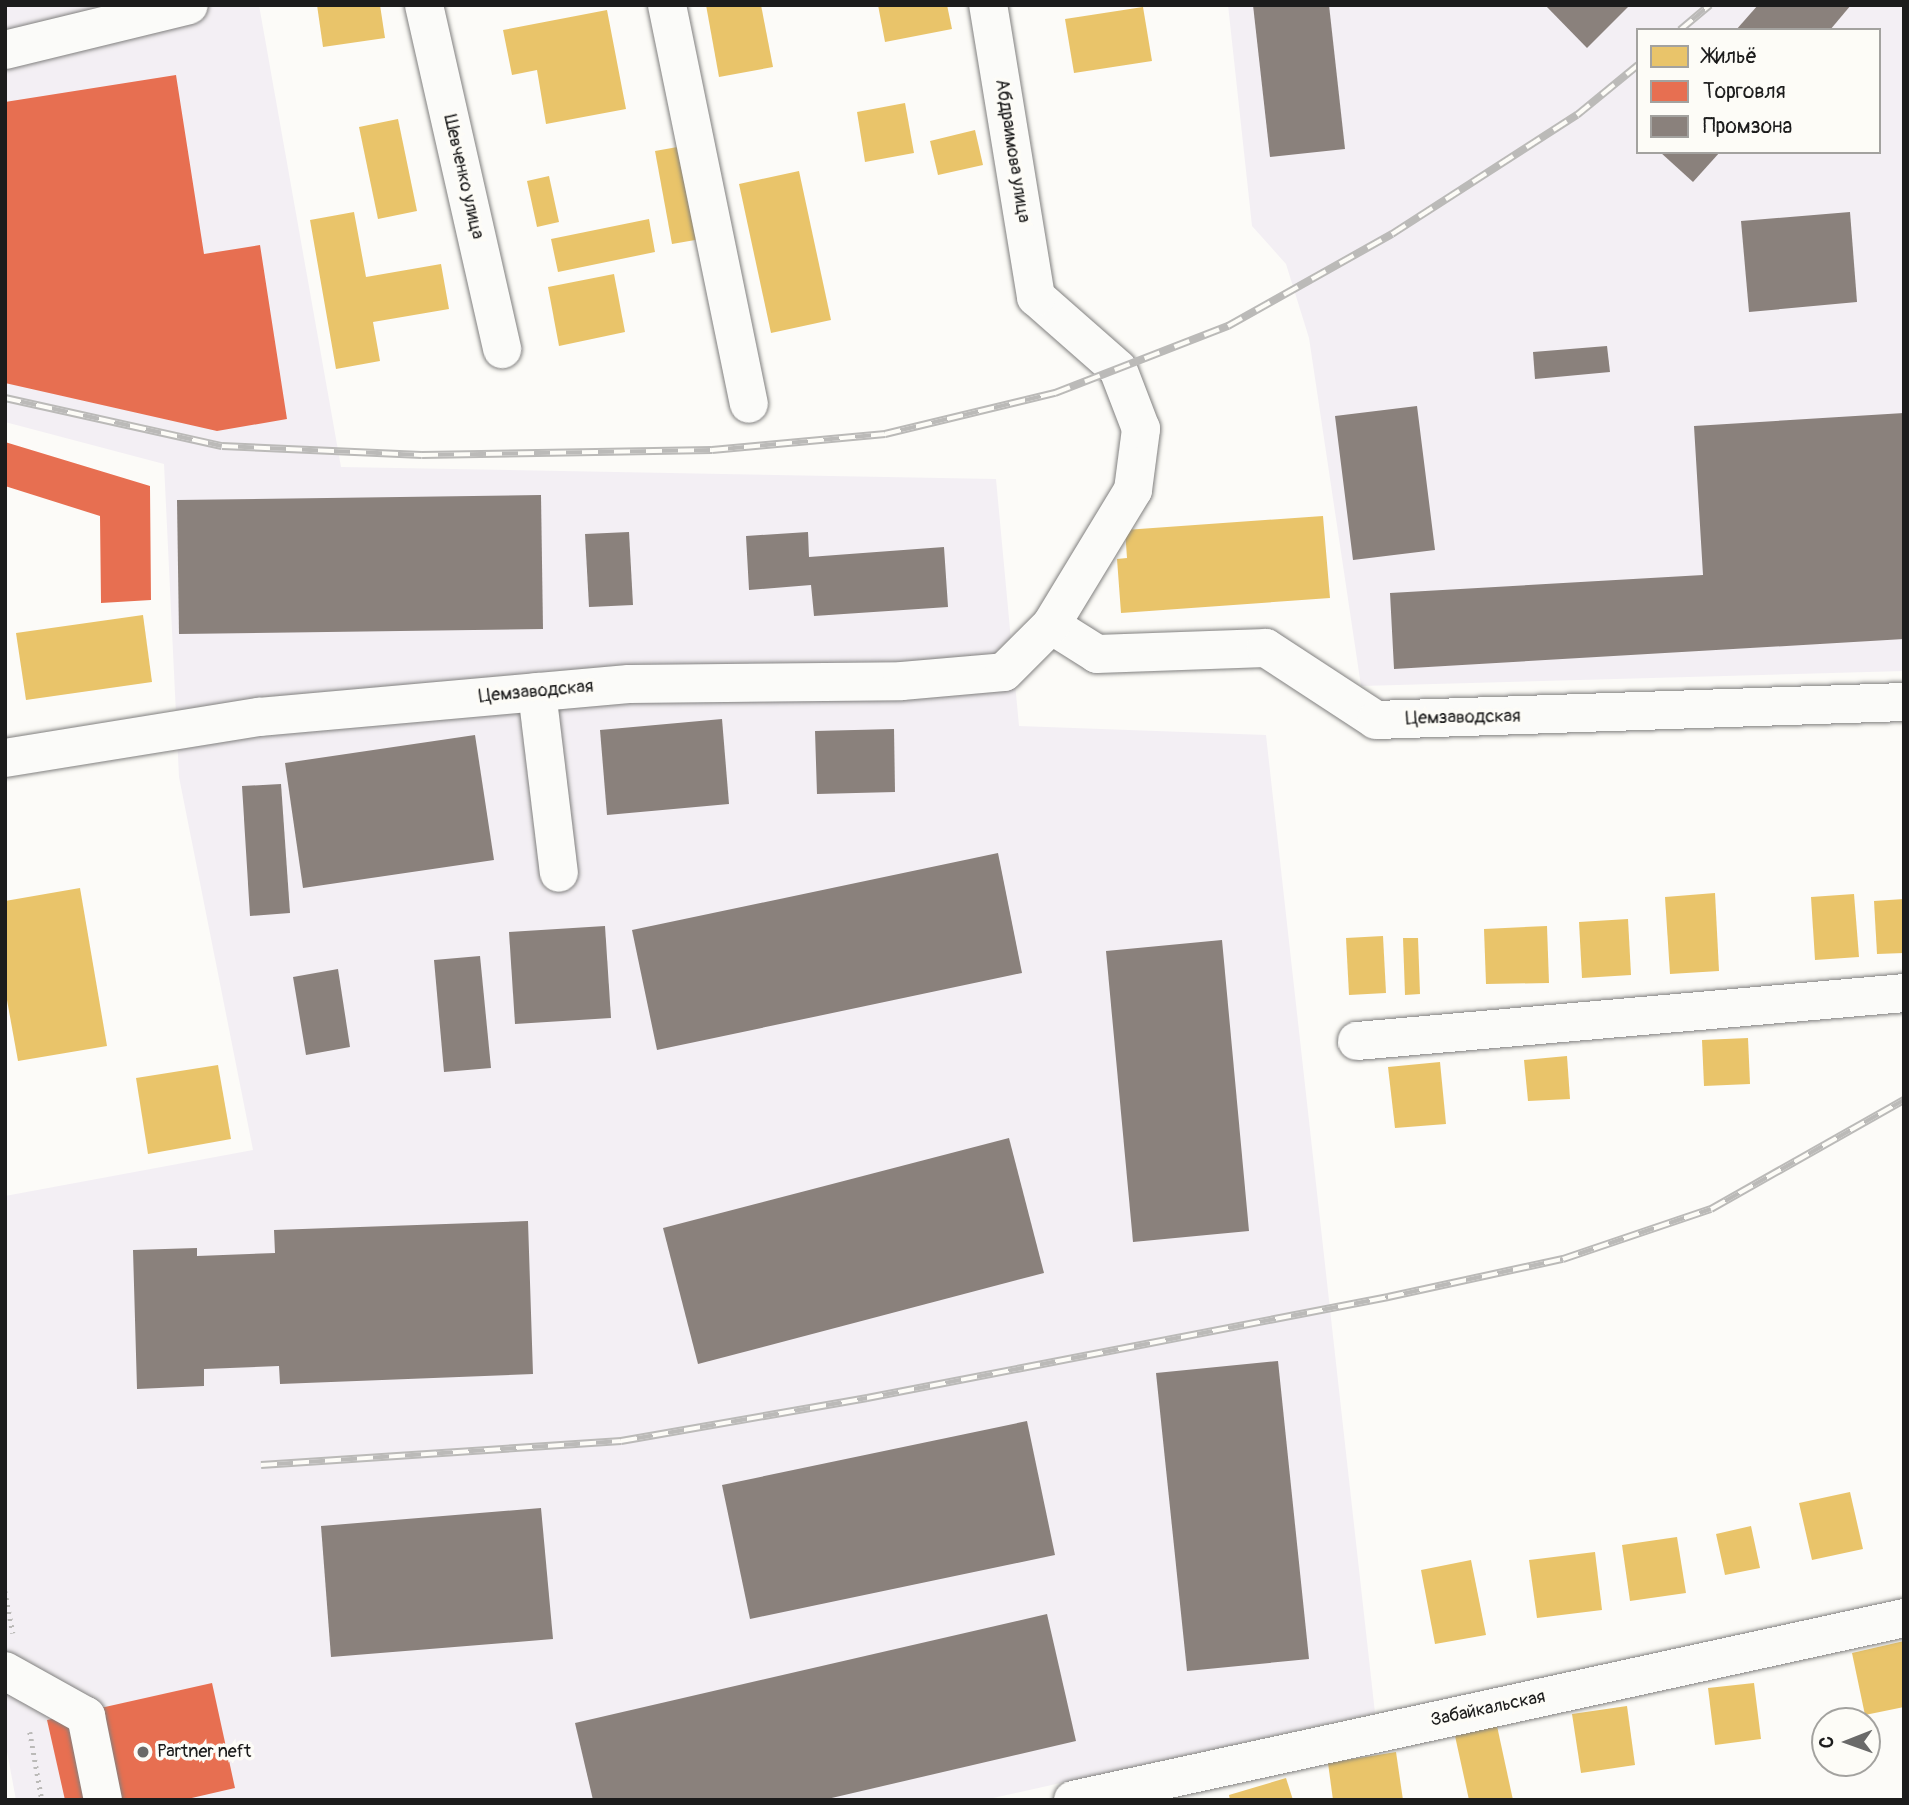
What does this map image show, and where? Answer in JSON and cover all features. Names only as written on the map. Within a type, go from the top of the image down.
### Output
[{"type":"street","points":[[5,50],[189,5]]},
{"type":"street","name":"Шевченко улица","points":[[424,5],[502,349]]},
{"type":"street","points":[[667,5],[749,404]]},
{"type":"street","name":"Абдраимова улица","points":[[988,5],[1036,297],[1118,369],[1141,429]]},
{"type":"street","name":"Цемзаводская","points":[[5,758],[259,717],[629,684],[902,681],[1004,672],[1051,625],[1133,490],[1141,429]]},
{"type":"street","name":"Цемзаводская","points":[[1051,625],[1097,654],[1266,648],[1376,720],[1904,702]]},
{"type":"street","points":[[537,692],[559,873]]},
{"type":"street","points":[[1357,1041],[1904,993]]},
{"type":"street","name":"Забайкальская","points":[[1073,1800],[1904,1618]]},
{"type":"street","points":[[5,1671],[86,1716],[103,1800]]},
{"type":"shaded area","points":[[5,5],[259,5],[341,467],[996,479],[1019,726],[1266,735],[1375,1713],[984,1800],[16,1800],[5,1741],[5,1196],[253,1150],[179,777],[164,464],[5,422]]},
{"type":"shaded area","points":[[1228,5],[1904,5],[1904,671],[1361,686],[1309,338],[1286,264],[1252,226]]},
{"type":"building: Жильё","points":[[317,5],[380,5],[385,38],[323,47]]},
{"type":"building: Жильё","points":[[706,5],[761,5],[773,67],[719,77]]},
{"type":"building: Жильё","points":[[878,5],[947,5],[952,29],[885,42]]},
{"type":"building: Жильё","points":[[1143,7],[1152,61],[1074,73],[1065,19]]},
{"type":"building: Жильё","points":[[607,10],[626,109],[546,124],[537,70],[512,75],[503,30]]},
{"type":"building: Жильё","points":[[905,103],[914,153],[865,162],[857,112]]},
{"type":"building: Жильё","points":[[398,119],[417,211],[378,219],[359,127]]},
{"type":"building: Жильё","points":[[975,130],[983,165],[938,175],[930,141]]},
{"type":"building: Жильё","points":[[683,146],[701,239],[672,244],[655,151]]},
{"type":"building: Жильё","points":[[799,171],[831,320],[771,333],[739,184]]},
{"type":"building: Жильё","points":[[549,176],[559,222],[537,227],[527,181]]},
{"type":"building: Жильё","points":[[354,212],[366,277],[441,264],[449,309],[373,322],[380,361],[336,369],[310,220]]},
{"type":"building: Жильё","points":[[649,219],[655,252],[558,272],[551,239]]},
{"type":"building: Жильё","points":[[614,274],[625,332],[559,346],[548,287]]},
{"type":"building: Жильё","points":[[1323,516],[1330,598],[1121,613],[1117,559],[1127,558],[1125,530]]},
{"type":"building: Жильё","points":[[143,615],[152,682],[26,700],[16,633]]},
{"type":"building: Жильё","points":[[80,888],[107,1046],[18,1061],[5,989],[5,901]]},
{"type":"building: Жильё","points":[[1715,893],[1719,971],[1670,974],[1665,897]]},
{"type":"building: Жильё","points":[[1854,894],[1859,957],[1815,960],[1811,897]]},
{"type":"building: Жильё","points":[[1904,899],[1904,953],[1877,954],[1874,901]]},
{"type":"building: Жильё","points":[[1628,919],[1631,975],[1582,978],[1579,922]]},
{"type":"building: Жильё","points":[[1547,926],[1549,983],[1486,984],[1484,929]]},
{"type":"building: Жильё","points":[[1383,936],[1386,993],[1349,995],[1346,938]]},
{"type":"building: Жильё","points":[[1403,938],[1418,938],[1420,994],[1405,995]]},
{"type":"building: Жильё","points":[[1748,1038],[1750,1084],[1704,1086],[1702,1040]]},
{"type":"building: Жильё","points":[[1567,1056],[1570,1099],[1528,1101],[1524,1060]]},
{"type":"building: Жильё","points":[[1440,1062],[1446,1124],[1395,1128],[1388,1067]]},
{"type":"building: Жильё","points":[[218,1065],[231,1139],[148,1154],[136,1078]]},
{"type":"building: Жильё","points":[[1850,1492],[1863,1549],[1812,1560],[1799,1503]]},
{"type":"building: Жильё","points":[[1751,1526],[1760,1568],[1725,1575],[1716,1534]]},
{"type":"building: Жильё","points":[[1677,1537],[1686,1593],[1630,1601],[1622,1545]]},
{"type":"building: Жильё","points":[[1595,1552],[1602,1610],[1537,1618],[1529,1560]]},
{"type":"building: Жильё","points":[[1471,1560],[1486,1635],[1435,1644],[1421,1570]]},
{"type":"building: Жильё","points":[[1904,1641],[1904,1707],[1881,1712],[1881,1707],[1863,1707],[1852,1653]]},
{"type":"building: Жильё","points":[[1754,1683],[1761,1739],[1715,1745],[1708,1688]]},
{"type":"building: Жильё","points":[[1627,1706],[1635,1765],[1581,1773],[1572,1714]]},
{"type":"building: Жильё","points":[[1497,1726],[1513,1800],[1469,1800],[1455,1736]]},
{"type":"building: Жильё","points":[[1396,1752],[1403,1800],[1333,1800],[1328,1763]]},
{"type":"building: Жильё","points":[[1286,1778],[1293,1800],[1230,1800],[1229,1795]]},
{"type":"building: Торговля","points":[[176,75],[204,254],[260,245],[287,419],[217,431],[5,383],[5,102]]},
{"type":"building: Торговля","points":[[5,442],[150,486],[151,600],[101,603],[100,516],[5,486]]},
{"type":"building: Торговля","points":[[212,1683],[235,1788],[183,1800],[65,1800],[47,1720]]},
{"type":"building: Промзона","points":[[1253,5],[1329,5],[1345,149],[1270,157]]},
{"type":"building: Промзона","points":[[1545,5],[1630,5],[1587,48]]},
{"type":"building: Промзона","points":[[1758,5],[1851,5],[1832,28],[1738,28]]},
{"type":"building: Промзона","points":[[1662,154],[1718,154],[1693,182]]},
{"type":"building: Промзона","points":[[1850,212],[1857,302],[1749,312],[1741,221]]},
{"type":"building: Промзона","points":[[1607,346],[1610,372],[1535,379],[1533,352]]},
{"type":"building: Промзона","points":[[1417,406],[1435,550],[1353,560],[1335,416]]},
{"type":"building: Промзона","points":[[1904,413],[1904,639],[1394,669],[1390,593],[1703,575],[1694,426]]},
{"type":"building: Промзона","points":[[541,495],[543,629],[179,634],[177,500]]},
{"type":"building: Промзона","points":[[629,532],[633,605],[589,607],[585,534]]},
{"type":"building: Промзона","points":[[808,532],[809,557],[944,547],[948,607],[814,616],[811,585],[749,590],[746,536]]},
{"type":"building: Промзона","points":[[722,719],[729,804],[607,815],[600,730]]},
{"type":"building: Промзона","points":[[894,729],[895,792],[817,794],[815,731]]},
{"type":"building: Промзона","points":[[475,735],[494,860],[303,888],[285,763]]},
{"type":"building: Промзона","points":[[281,784],[290,913],[250,916],[242,786]]},
{"type":"building: Промзона","points":[[998,853],[1022,973],[657,1050],[632,930]]},
{"type":"building: Промзона","points":[[605,926],[611,1018],[515,1024],[509,932]]},
{"type":"building: Промзона","points":[[1222,940],[1249,1231],[1133,1242],[1106,951]]},
{"type":"building: Промзона","points":[[480,956],[491,1068],[444,1072],[434,960]]},
{"type":"building: Промзона","points":[[338,969],[350,1047],[306,1055],[293,977]]},
{"type":"building: Промзона","points":[[1009,1138],[1044,1273],[698,1364],[663,1228]]},
{"type":"building: Промзона","points":[[528,1221],[533,1374],[280,1384],[279,1366],[204,1369],[204,1386],[137,1389],[133,1250],[197,1248],[197,1256],[275,1253],[274,1230]]},
{"type":"building: Промзона","points":[[1278,1361],[1309,1659],[1187,1671],[1156,1373]]},
{"type":"building: Промзона","points":[[1027,1421],[1055,1555],[750,1619],[722,1485]]},
{"type":"building: Промзона","points":[[541,1508],[553,1639],[331,1657],[321,1526]]},
{"type":"building: Промзона","points":[[1047,1614],[1076,1741],[823,1800],[593,1800],[575,1723]]},
{"type":"railway","points":[[1682,28],[1710,5]]},
{"type":"railway","points":[[5,398],[222,446],[422,455],[712,450],[885,434],[1055,393],[1228,326],[1392,234],[1577,115],[1636,67]]},
{"type":"railway","points":[[261,1465],[621,1441],[867,1398],[1388,1297],[1563,1259],[1711,1209],[1904,1100]]},
{"type":"place","name":"Partner neft","points":[[143,1752]]}]
